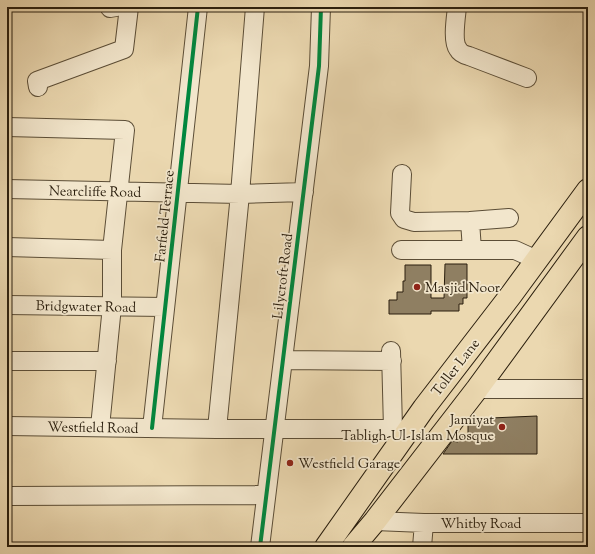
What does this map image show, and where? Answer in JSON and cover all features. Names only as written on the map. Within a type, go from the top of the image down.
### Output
[{"type":"main road","name":"Toller Lane","points":[[326,547],[354,507],[399,431],[449,375],[537,260],[588,190]]},
{"type":"main road","points":[[353,547],[375,521],[477,389],[588,237]]},
{"type":"main road","points":[[537,260],[560,275]]},
{"type":"main road","points":[[449,375],[477,389]]},
{"type":"main road","points":[[354,507],[375,521]]},
{"type":"street","points":[[38,87],[37,81],[124,49],[129,7]]},
{"type":"street","name":"Farfield Terrace","points":[[152,428],[198,7]]},
{"type":"street","points":[[217,429],[240,194],[255,7]]},
{"type":"street","name":"Lilycroft Road","points":[[260,547],[276,429],[319,66],[320,7]]},
{"type":"street","points":[[457,7],[455,40],[457,49],[461,53],[527,78]]},
{"type":"street","points":[[7,128],[125,130],[112,250],[112,306],[100,427]]},
{"type":"street","points":[[402,174],[400,213],[404,219],[414,222],[470,221],[509,218]]},
{"type":"street","name":"Nearcliffe Road","points":[[7,189],[240,194],[304,192]]},
{"type":"street","points":[[470,221],[472,250]]},
{"type":"street","points":[[7,247],[112,250]]},
{"type":"street","points":[[401,250],[515,250],[537,260]]},
{"type":"street","name":"Bridgwater Road","points":[[7,306],[165,307]]},
{"type":"street","points":[[283,360],[391,356],[399,431]]},
{"type":"street","points":[[7,361],[107,361]]},
{"type":"street","points":[[477,389],[588,389]]},
{"type":"street","name":"Westfield Road","points":[[7,426],[399,431]]},
{"type":"street","points":[[7,496],[266,496]]},
{"type":"street","name":"Whitby Road","points":[[375,521],[424,523],[588,523]]},
{"type":"street","points":[[422,547],[424,523]]},
{"type":"building","name":"Masjid Noor","points":[[445,264],[467,264],[467,298],[463,298],[463,304],[459,304],[459,311],[431,311],[431,314],[389,314],[389,300],[397,300],[397,292],[403,292],[405,265],[431,265],[431,298],[444,298]]},
{"type":"building","name":"Jamiyat Tabligh-Ul-Islam Mosque","points":[[537,416],[537,454],[443,454],[452,441],[458,442],[458,436],[468,436],[468,419]]},
{"type":"cycle path","points":[[152,428],[198,7]]},
{"type":"cycle path","points":[[260,547],[319,66],[321,7]]},
{"type":"place","name":"Masjid Noor","points":[[417,287]]},
{"type":"place","name":"Jamiyat Tabligh-Ul-Islam Mosque","points":[[502,427]]},
{"type":"place","name":"Westfield Garage","points":[[290,463]]}]
